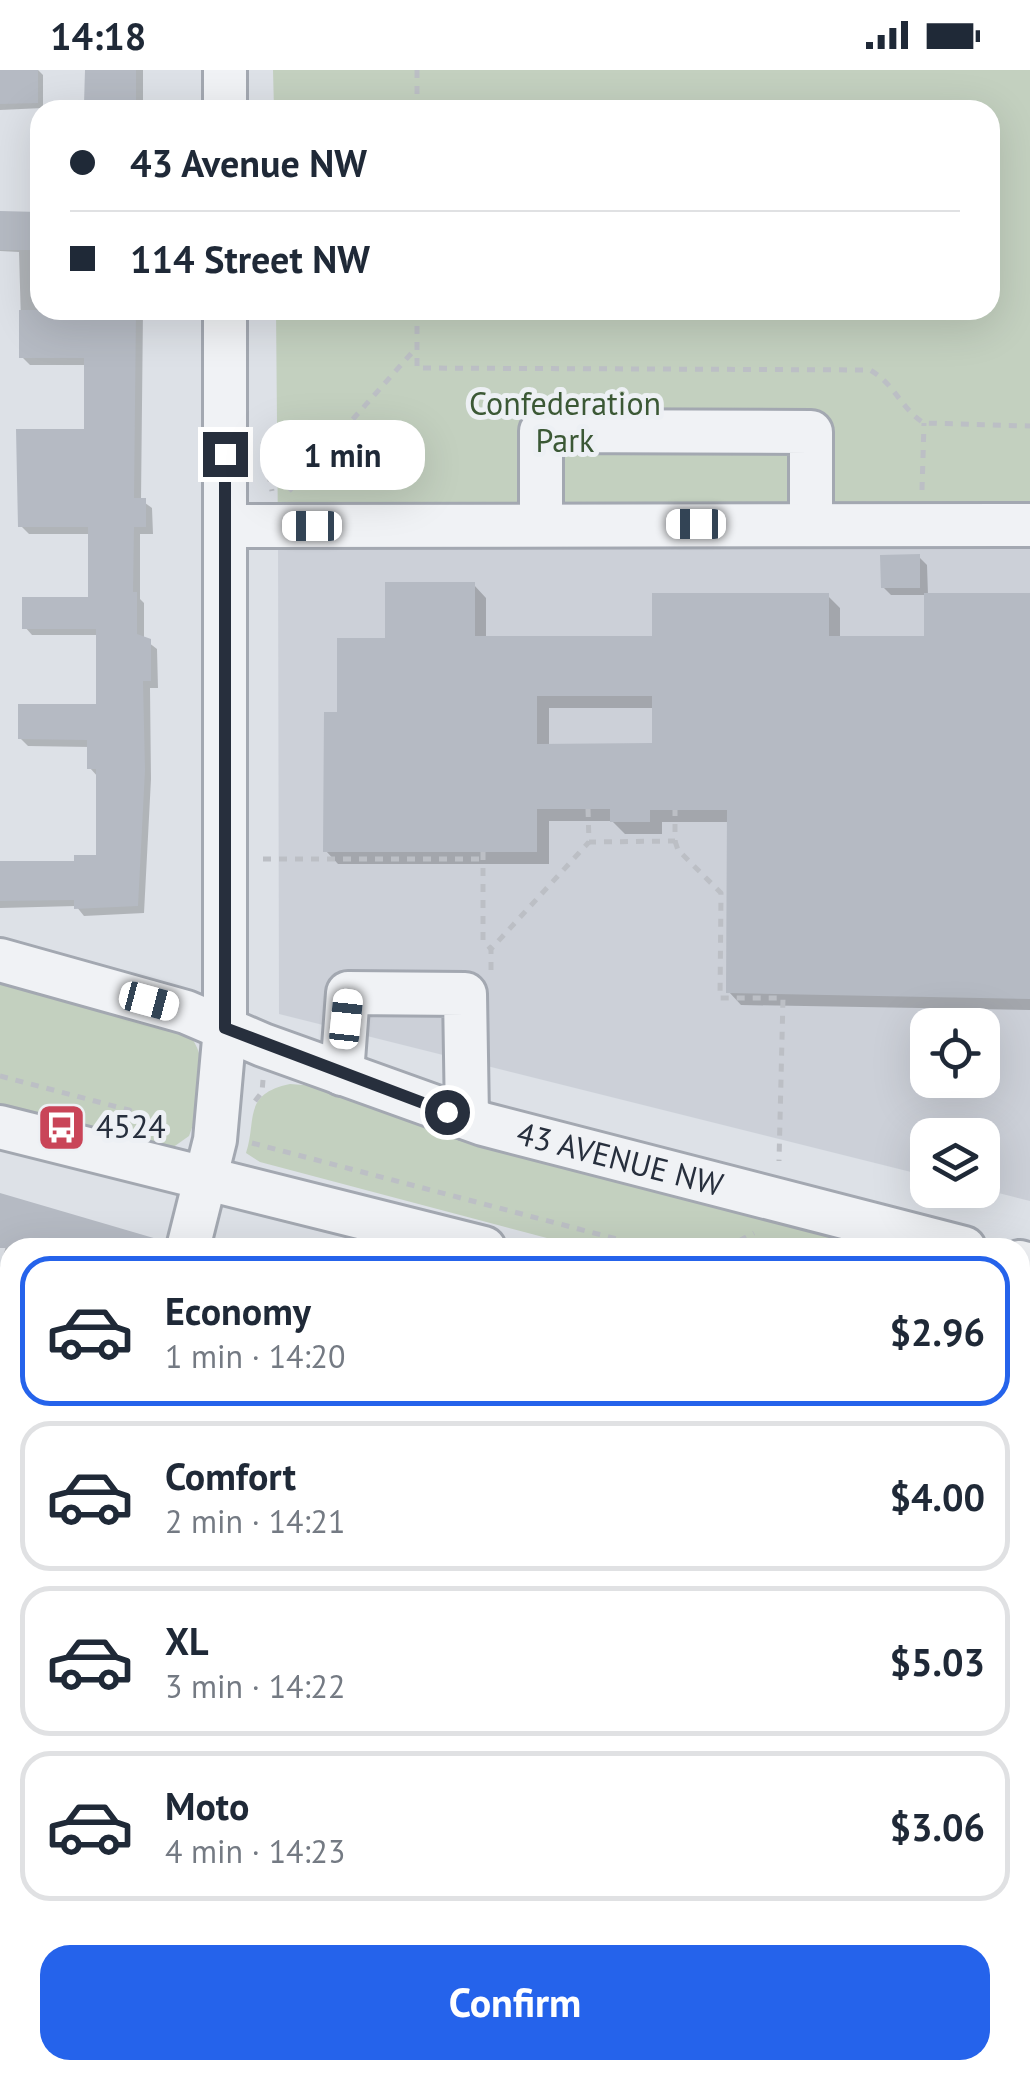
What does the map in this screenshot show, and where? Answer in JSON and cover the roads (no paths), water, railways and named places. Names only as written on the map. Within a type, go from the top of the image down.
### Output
[{"type":"street","points":[[225,70],[225,100]]},
{"type":"street","points":[[191,1238],[208,1178],[225,1028],[225,320]]},
{"type":"street","points":[[541,525],[541,431],[811,432],[811,524]]},
{"type":"street","points":[[225,526],[1030,525]]},
{"type":"street","name":"43 AVENUE NW","points":[[0,960],[186,1012],[467,1118],[926,1238]]},
{"type":"street","points":[[342,1074],[348,994],[465,994],[467,1118]]},
{"type":"street","points":[[0,1126],[445,1238]]},
{"type":"place","name":"4524","points":[[61,1127]]},
{"type":"park label","name":"Confederation Park","points":[[565,422]]}]
